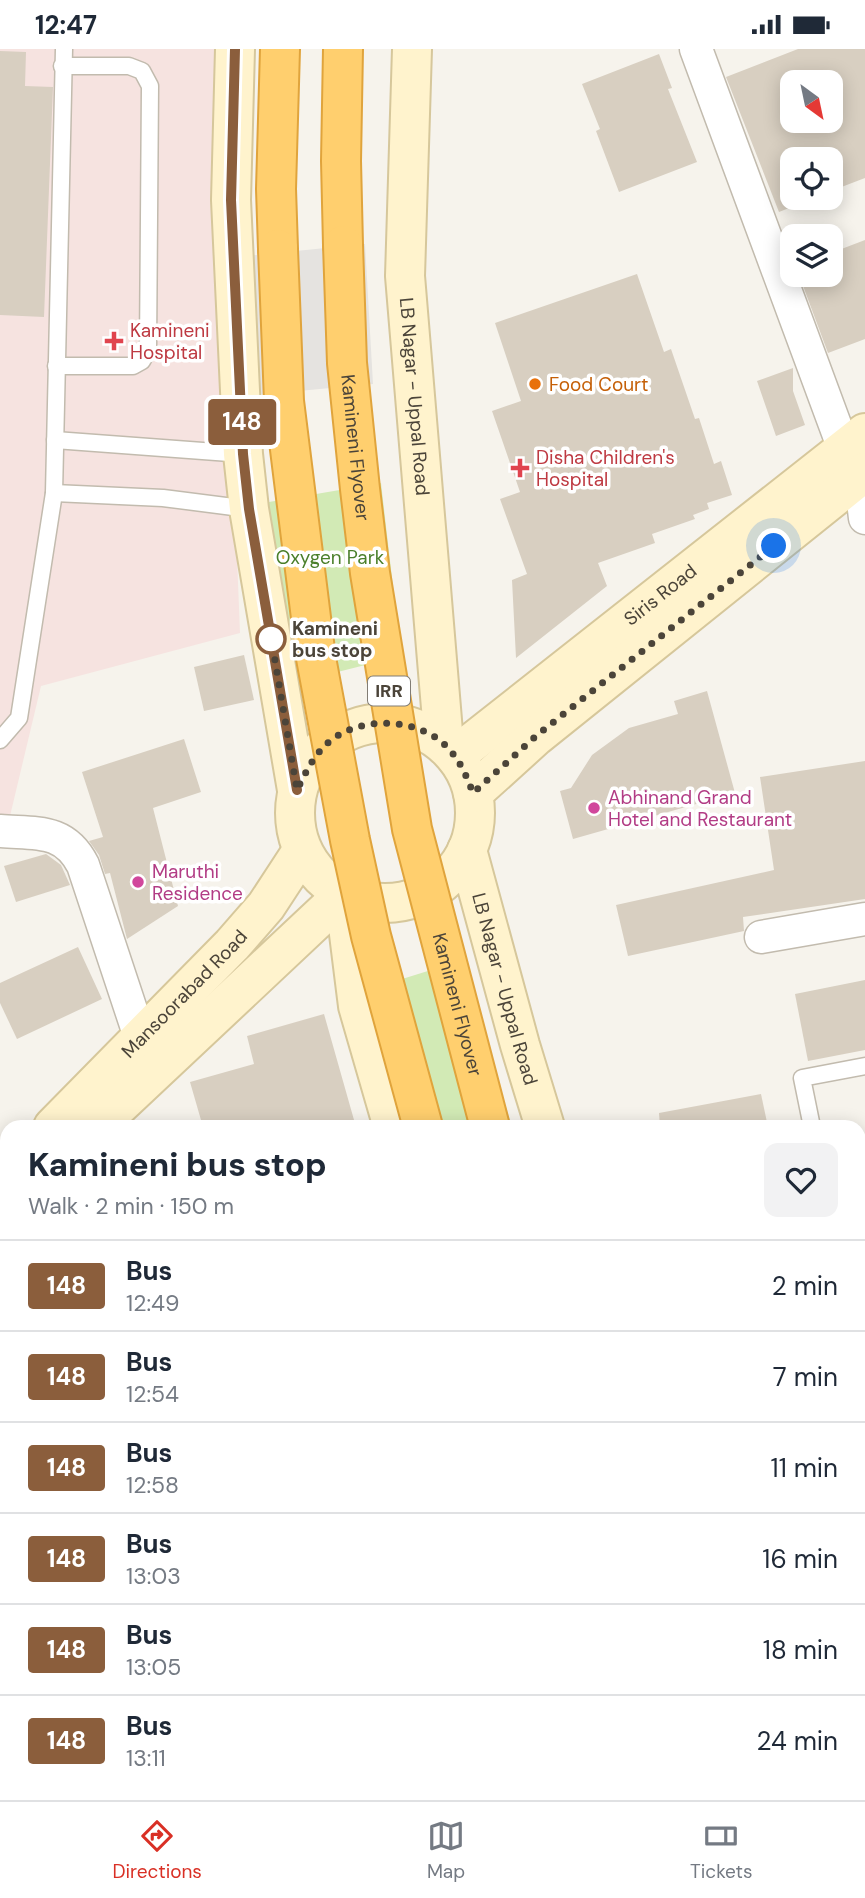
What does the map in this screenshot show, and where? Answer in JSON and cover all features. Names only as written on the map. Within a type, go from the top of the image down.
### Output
[{"type":"highway","points":[[280,49],[276,189],[284,401],[316,659],[368,922],[421,1120]]},
{"type":"highway","name":"Kamineni Flyover","points":[[343,49],[341,161],[347,363],[370,573],[411,829],[488,1120]]},
{"type":"street","points":[[235,49],[231,200],[243,454],[249,509],[297,790],[294,821],[302,851],[320,876],[344,894],[373,903],[401,902],[429,892],[452,873],[467,850],[475,822],[473,793],[462,766],[450,750],[419,729],[389,723],[358,726],[331,740],[310,763],[297,790]]},
{"type":"street","name":"LB Nagar - Uppal Road","points":[[412,49],[405,276],[450,750]]},
{"type":"street","points":[[696,49],[859,458],[865,517]]},
{"type":"street","name":"Siris Road","points":[[450,750],[859,458]]},
{"type":"street","name":"Siris Road","points":[[473,793],[859,458]]},
{"type":"street","points":[[0,831],[52,835],[76,851],[140,1037]]},
{"type":"street","name":"LB Nagar - Uppal Road","points":[[467,850],[543,1120]]},
{"type":"street","name":"Mansoorabad Road","points":[[80,1120],[140,1037],[232,945],[266,906],[302,851]]},
{"type":"street","points":[[81,1120],[344,894]]},
{"type":"street","points":[[344,894],[358,1006],[391,1120]]},
{"type":"street","points":[[761,937],[865,919]]},
{"type":"lane","points":[[0,740],[19,718],[54,493],[64,49]]},
{"type":"lane","points":[[56,366],[133,366],[142,361],[148,350],[150,86],[142,71],[129,66],[62,66]]},
{"type":"lane","points":[[55,440],[243,454]]},
{"type":"lane","points":[[54,493],[163,498],[249,509]]},
{"type":"lane","points":[[811,1120],[802,1079],[865,1066]]},
{"type":"shaded area","name":"Kamineni Hospital","points":[[0,49],[217,49],[240,633],[41,686],[10,816],[0,816]]},
{"type":"shaded area","points":[[365,244],[373,384],[256,395],[246,256]]},
{"type":"green space","name":"Oxygen Park","points":[[381,483],[401,656],[290,684],[263,503]]},
{"type":"green space","points":[[460,961],[510,1120],[408,1120],[370,989]]},
{"type":"building","points":[[798,49],[865,49],[865,178],[843,186],[843,147],[780,147],[780,210],[784,210],[779,212],[726,77]]},
{"type":"building","points":[[0,51],[26,52],[25,86],[53,87],[44,317],[0,315]]},
{"type":"building","points":[[659,54],[672,88],[668,89],[697,162],[619,192],[596,131],[600,129],[582,84]]},
{"type":"building","points":[[865,240],[865,339],[828,353],[803,287],[843,287],[843,248]]},
{"type":"building","points":[[637,274],[664,352],[671,349],[695,419],[699,418],[714,464],[721,461],[732,495],[707,503],[709,509],[693,515],[695,519],[652,534],[655,543],[598,563],[607,586],[516,658],[512,580],[527,574],[500,499],[520,492],[492,411],[521,401],[495,323]]},
{"type":"building","points":[[793,368],[793,391],[805,425],[776,436],[757,381]]},
{"type":"building","points":[[244,655],[254,700],[204,711],[194,667]]},
{"type":"building","points":[[707,691],[735,793],[573,839],[560,791],[571,788],[592,755],[629,728],[678,714],[674,701]]},
{"type":"building","points":[[184,739],[201,792],[153,808],[178,906],[127,939],[110,873],[105,874],[99,855],[89,841],[103,837],[82,772]]},
{"type":"building","points":[[865,761],[865,899],[743,917],[744,931],[628,956],[616,905],[774,870],[760,777]]},
{"type":"building","points":[[46,854],[61,865],[70,885],[16,902],[4,866]]},
{"type":"building","points":[[78,947],[102,999],[17,1039],[0,1003],[0,983]]},
{"type":"building","points":[[865,980],[865,1050],[808,1061],[795,994]]},
{"type":"building","points":[[324,1014],[354,1120],[201,1120],[190,1082],[254,1064],[247,1036]]},
{"type":"building","points":[[761,1094],[767,1120],[660,1120],[659,1113]]},
{"type":"bus line","name":"148","points":[[235,49],[231,200],[243,454],[249,509],[297,790]]},
{"type":"place","name":"Kamineni Hospital","points":[[114,341]]},
{"type":"place","name":"Food Court","points":[[535,384]]},
{"type":"place","name":"Disha Children's Hospital","points":[[520,468]]},
{"type":"place","name":"Kamineni bus stop","points":[[271,639]]},
{"type":"place","name":"Abhinand Grand Hotel and Restaurant","points":[[594,808]]},
{"type":"place","name":"Maruthi Residence","points":[[138,882]]},
{"type":"route","points":[[271,639],[297,790],[310,763],[331,740],[358,726],[389,723],[419,729],[444,744],[462,766],[473,793],[536,736],[774,546]]}]
